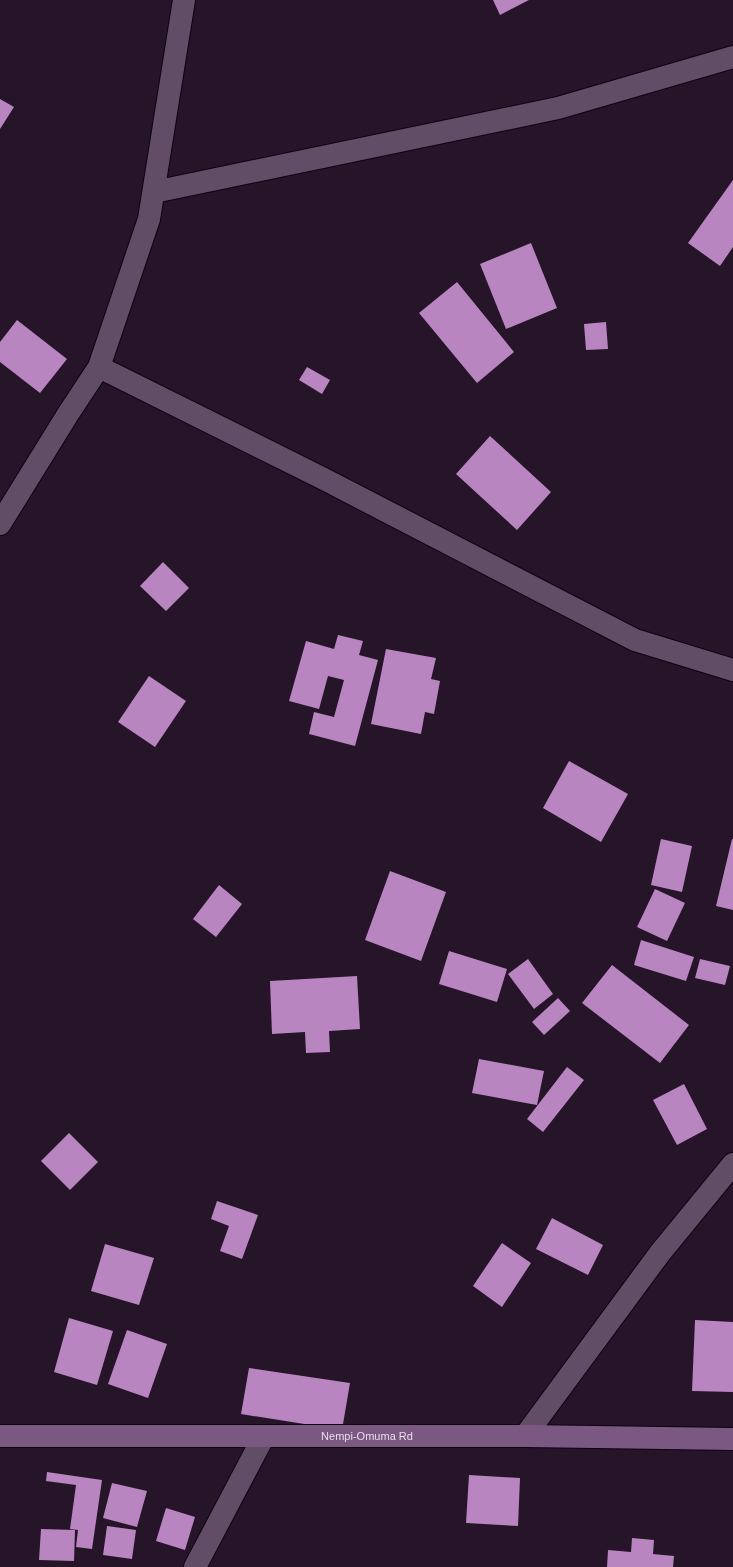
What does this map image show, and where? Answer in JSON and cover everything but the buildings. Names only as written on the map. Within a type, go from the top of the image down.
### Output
[{"type":"street","points":[[0,524],[99,367],[149,219],[184,0]]},
{"type":"street","points":[[154,192],[558,108],[733,57]]},
{"type":"street","points":[[99,367],[322,478],[635,640],[733,670]]},
{"type":"street","points":[[525,1436],[660,1253],[733,1164]]},
{"type":"street","name":"Nempi-Omuma Rd","points":[[0,1436],[525,1436],[733,1439]]},
{"type":"street","points":[[195,1567],[264,1436]]}]
